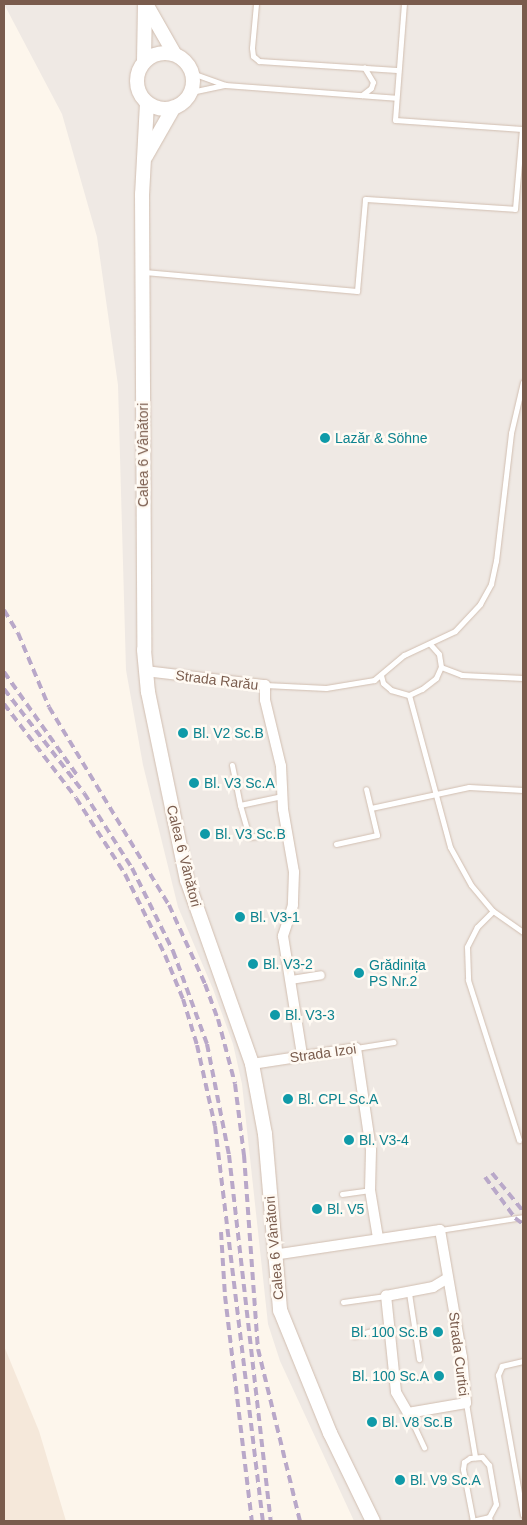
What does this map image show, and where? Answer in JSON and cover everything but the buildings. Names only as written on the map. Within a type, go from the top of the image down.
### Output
[{"type":"main road","points":[[146,4],[174,53],[188,64],[192,73],[191,92],[186,100],[174,107],[159,108],[147,103],[138,91],[136,82],[144,61],[146,4]]},
{"type":"main road","points":[[144,61],[155,54],[174,53]]},
{"type":"main road","name":"Calea 6 Vânători","points":[[147,103],[144,161],[143,272],[145,671],[187,880],[252,1064],[265,1134],[273,1255],[285,1328],[373,1521]]},
{"type":"main road","name":"Calea 6 Vânători","points":[[144,161],[174,107]]},
{"type":"street","name":"Strada Rarău","points":[[145,671],[265,685],[266,700],[281,766],[287,833],[294,872],[293,898],[283,936],[302,1055]]},
{"type":"street","points":[[291,980],[321,975]]},
{"type":"street","name":"Strada Izoi","points":[[252,1064],[356,1048]]},
{"type":"street","points":[[356,1048],[371,1150],[370,1190],[378,1238]]},
{"type":"street","points":[[273,1255],[440,1230]]},
{"type":"street","name":"Strada Curtici","points":[[408,1413],[466,1403],[440,1230]]},
{"type":"street","points":[[408,1413],[396,1392],[391,1326],[386,1296],[433,1287],[448,1278]]},
{"type":"lane","points":[[256,4],[252,48],[253,56],[259,61],[397,70]]},
{"type":"lane","points":[[143,272],[357,291],[365,199],[515,209],[522,129],[395,120],[397,70],[404,4]]},
{"type":"lane","points":[[362,95],[371,88],[373,82],[364,67]]},
{"type":"lane","points":[[192,73],[225,85],[396,98]]},
{"type":"lane","points":[[191,92],[225,85]]},
{"type":"lane","points":[[265,685],[326,688],[374,680],[404,656],[455,631],[480,604],[491,584],[511,433],[523,382]]},
{"type":"lane","points":[[381,675],[383,683],[391,690],[409,695],[436,678],[441,667],[439,654],[430,644]]},
{"type":"lane","points":[[441,667],[462,675],[523,678]]},
{"type":"lane","points":[[409,695],[434,794],[450,847],[471,885],[493,911],[523,932]]},
{"type":"lane","points":[[232,765],[249,837],[287,833]]},
{"type":"lane","points":[[371,808],[469,787],[523,790]]},
{"type":"lane","points":[[336,844],[377,835],[366,789]]},
{"type":"lane","points":[[240,805],[283,796]]},
{"type":"lane","points":[[493,911],[477,927],[467,947],[468,980],[519,1140]]},
{"type":"lane","name":"Strada Izoi","points":[[356,1048],[394,1042]]},
{"type":"lane","points":[[342,1194],[370,1190]]},
{"type":"lane","points":[[440,1230],[523,1217]]},
{"type":"lane","points":[[409,1293],[418,1359]]},
{"type":"lane","points":[[342,1302],[386,1296]]},
{"type":"lane","points":[[354,1336],[391,1326]]},
{"type":"lane","points":[[523,1361],[502,1366],[498,1375],[523,1515]]},
{"type":"lane","points":[[466,1403],[475,1457]]},
{"type":"lane","points":[[408,1413],[424,1447]]},
{"type":"lane","points":[[475,1457],[484,1458],[490,1469],[496,1504],[490,1519],[472,1521],[463,1465],[467,1459],[475,1457]]},
{"type":"shaded area","points":[[4,4],[523,4],[523,1521],[354,1521],[280,1361],[268,1324],[242,1084],[233,1044],[213,989],[178,907],[143,765],[126,670],[118,385],[97,237],[62,114]]},
{"type":"shaded area","points":[[4,1346],[39,1431],[66,1521],[4,1521]]},
{"type":"railway","points":[[4,610],[18,633],[49,707],[169,905],[205,984],[218,1019],[235,1084],[244,1155],[258,1349],[300,1521]]},
{"type":"railway","points":[[4,672],[77,775]]},
{"type":"railway","points":[[4,689],[84,793],[132,868],[173,951],[207,1044],[229,1155],[271,1521]]},
{"type":"railway","points":[[4,704],[76,798],[125,874],[165,955],[183,999],[197,1045],[215,1126],[263,1521]]},
{"type":"railway","points":[[492,1173],[523,1211]]},
{"type":"railway","points":[[485,1177],[515,1218],[523,1224]]},
{"type":"railway","points":[[221,1232],[225,1296],[252,1521]]},
{"type":"place","name":"Lazăr & Söhne","points":[[325,438]]},
{"type":"place","name":"Bl. V2 Sc.B","points":[[183,733]]},
{"type":"place","name":"Bl. V3 Sc.A","points":[[194,783]]},
{"type":"place","name":"Bl. V3 Sc.B","points":[[205,834]]},
{"type":"place","name":"Bl. V3-1","points":[[240,917]]},
{"type":"place","name":"Bl. V3-2","points":[[253,964]]},
{"type":"place","name":"Grădinița PS Nr.2","points":[[359,973]]},
{"type":"place","name":"Bl. V3-3","points":[[275,1015]]},
{"type":"place","name":"Bl. CPL Sc.A","points":[[288,1099]]},
{"type":"place","name":"Bl. V3-4","points":[[349,1140]]},
{"type":"place","name":"Bl. V5","points":[[317,1209]]},
{"type":"place","name":"Bl. 100 Sc.B","points":[[438,1332]]},
{"type":"place","name":"Bl. 100 Sc.A","points":[[439,1376]]},
{"type":"place","name":"Bl. V8 Sc.B","points":[[372,1422]]},
{"type":"place","name":"Bl. V9 Sc.A","points":[[400,1480]]}]
